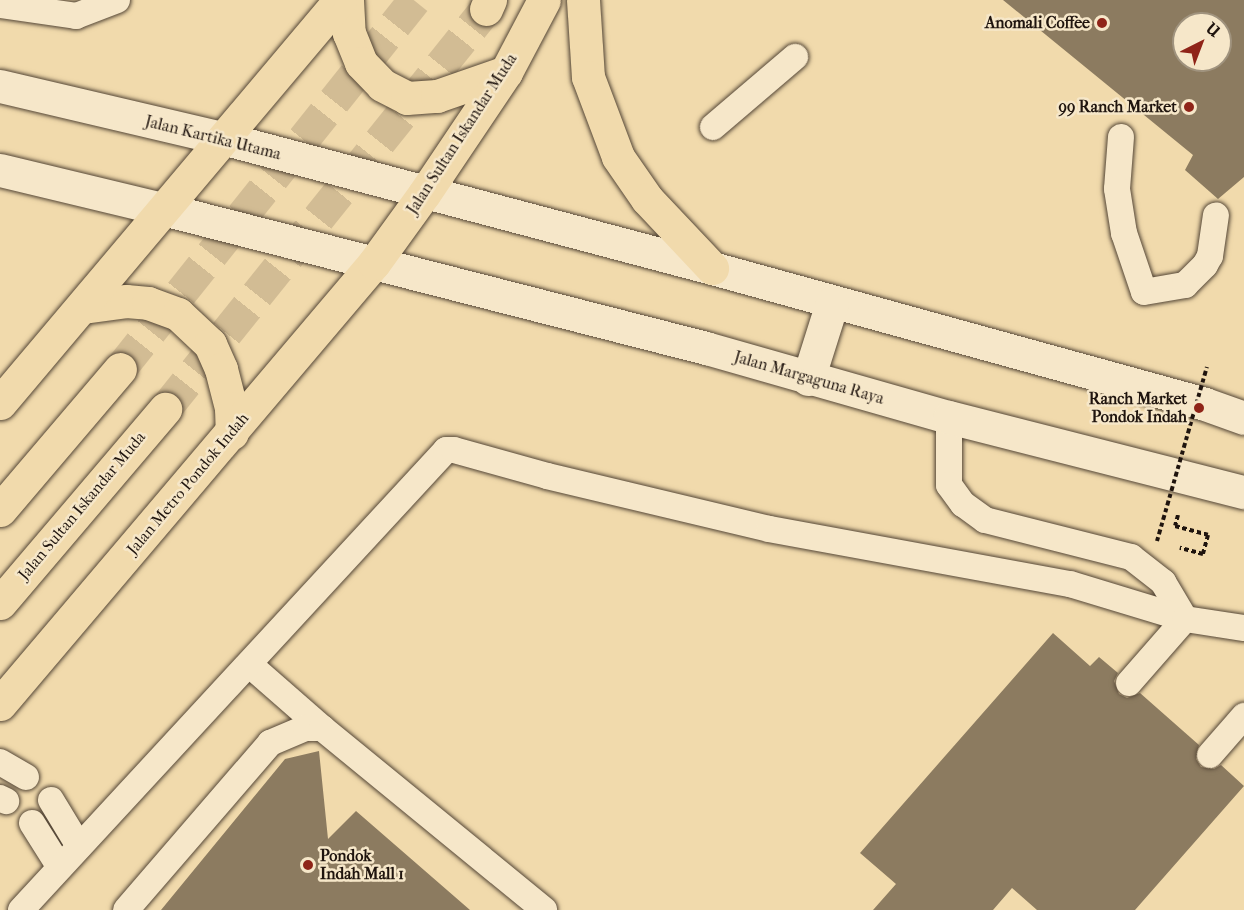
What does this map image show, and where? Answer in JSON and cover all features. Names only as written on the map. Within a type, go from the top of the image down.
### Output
[{"type":"highway","points":[[0,404],[340,0]]},
{"type":"highway","points":[[347,0],[349,33],[361,63],[382,85],[406,98],[437,96],[506,72]]},
{"type":"highway","name":"Jalan Sultan Iskandar Muda","points":[[374,263],[424,194],[506,72],[544,0]]},
{"type":"highway","points":[[584,0],[588,77],[618,157],[647,199],[712,268]]},
{"type":"highway","name":"Jalan Metro Pondok Indah","points":[[0,704],[374,263]]},
{"type":"highway","points":[[83,307],[126,301],[148,303],[178,314],[210,344],[221,369],[231,408],[232,433]]},
{"type":"highway","points":[[0,510],[120,369]]},
{"type":"highway","name":"Jalan Sultan Iskandar Muda","points":[[0,603],[165,409]]},
{"type":"main road","name":"Jalan Kartika Utama","points":[[0,86],[222,138],[424,194]]},
{"type":"main road","points":[[0,170],[374,263]]},
{"type":"main road","points":[[424,194],[712,268],[832,303],[1205,404],[1244,418]]},
{"type":"main road","name":"Jalan Margaguna Raya","points":[[374,263],[706,348],[808,379],[949,417],[1244,492]]},
{"type":"main road","points":[[808,379],[832,303]]},
{"type":"lane","points":[[0,5],[76,16],[117,0]]},
{"type":"lane","points":[[713,127],[795,57]]},
{"type":"lane","points":[[1121,137],[1117,189],[1124,232],[1144,292],[1185,285],[1205,265],[1210,256],[1216,215]]},
{"type":"lane","points":[[949,417],[949,485],[963,504],[985,519],[1131,556],[1163,582],[1185,619]]},
{"type":"lane","points":[[21,910],[59,866],[250,664],[446,450],[454,450],[547,476],[607,497],[923,559],[1070,584],[1185,619],[1244,628]]},
{"type":"lane","points":[[1129,683],[1185,619]]},
{"type":"lane","points":[[250,664],[322,728],[544,910]]},
{"type":"lane","points":[[1210,755],[1244,716]]},
{"type":"lane","points":[[126,910],[270,743],[306,728],[322,728]]},
{"type":"lane","points":[[0,762],[26,777]]},
{"type":"lane","points":[[51,800],[78,846]]},
{"type":"lane","points":[[32,823],[59,866]]},
{"type":"path","points":[[1175,526],[1208,535],[1203,554],[1157,541],[1207,367]]},
{"type":"building","name":"99 Ranch Market","points":[[1003,0],[1244,0],[1244,177],[1218,199],[1185,170],[1193,155]]},
{"type":"building","points":[[1053,633],[1090,666],[1099,657],[1118,673],[1114,681],[1119,694],[1127,698],[1140,693],[1199,745],[1196,759],[1201,767],[1214,769],[1221,765],[1244,786],[1135,910],[1037,910],[1012,888],[993,910],[873,910],[896,884],[860,853]]},
{"type":"building","name":"Pondok Indah Mall 1","points":[[319,751],[328,839],[356,811],[470,910],[161,910],[285,759]]},
{"type":"tunnel","points":[[120,369],[415,0]]},
{"type":"tunnel","points":[[165,409],[486,9]]},
{"type":"place","name":"Anomali Coffee","points":[[1102,23]]},
{"type":"place","name":"99 Ranch Market","points":[[1189,107]]},
{"type":"place","name":"Ranch Market Pondok Indah","points":[[1199,408]]},
{"type":"place","name":"Pondok Indah Mall 1","points":[[308,865]]}]
